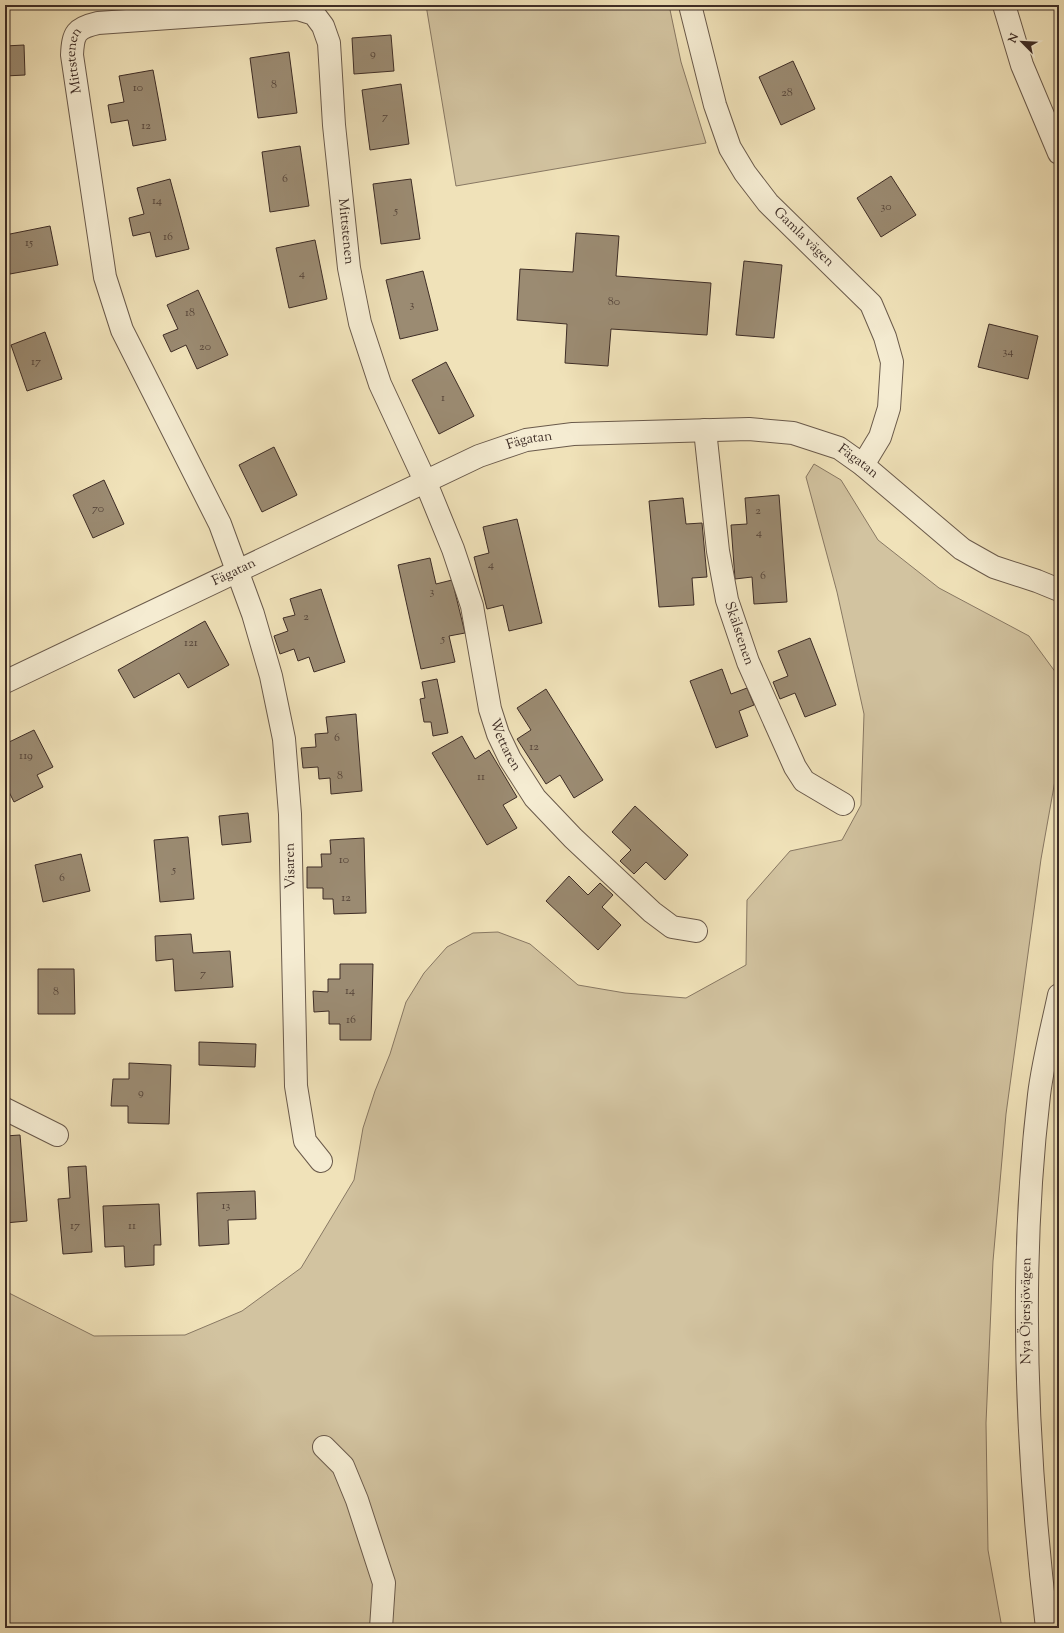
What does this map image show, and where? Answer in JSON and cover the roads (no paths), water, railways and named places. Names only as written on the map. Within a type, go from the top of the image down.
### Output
[{"type":"street","name":"Gamla vägen","points":[[690,5],[715,105],[730,148],[745,173],[768,203],[871,304],[886,337],[892,362],[889,408],[880,437],[863,464]]},
{"type":"street","points":[[1004,5],[1022,65],[1059,153]]},
{"type":"street","name":"Mittstenen","points":[[237,571],[220,524],[122,330],[105,277],[72,55],[73,42],[76,32],[86,26],[106,22],[298,9],[314,14],[323,26],[329,43],[334,125],[349,268],[360,323],[380,384],[426,483]]},
{"type":"street","name":"Fägatan","points":[[5,682],[237,571],[426,483],[479,456],[526,440],[573,434],[749,429],[793,433],[839,448],[863,464],[962,549],[994,567],[1059,590]]},
{"type":"street","name":"Skälstenen","points":[[705,430],[717,543],[727,600],[748,662],[794,767],[804,781],[843,804]]},
{"type":"street","name":"Wettaren","points":[[426,483],[453,549],[472,606],[490,709],[498,734],[510,759],[535,798],[573,838],[652,912],[672,927],[696,931]]},
{"type":"street","name":"Visaren","points":[[237,571],[253,614],[271,676],[284,739],[290,814],[296,1086],[305,1141],[321,1161]]},
{"type":"street","name":"Nya Öjersjövägen","points":[[1047,1628],[1037,1545],[1028,1406],[1026,1281],[1039,1094],[1059,995]]},
{"type":"street","points":[[5,1109],[58,1135]]},
{"type":"street","points":[[324,1447],[343,1466],[357,1500],[384,1583],[381,1628]]}]
